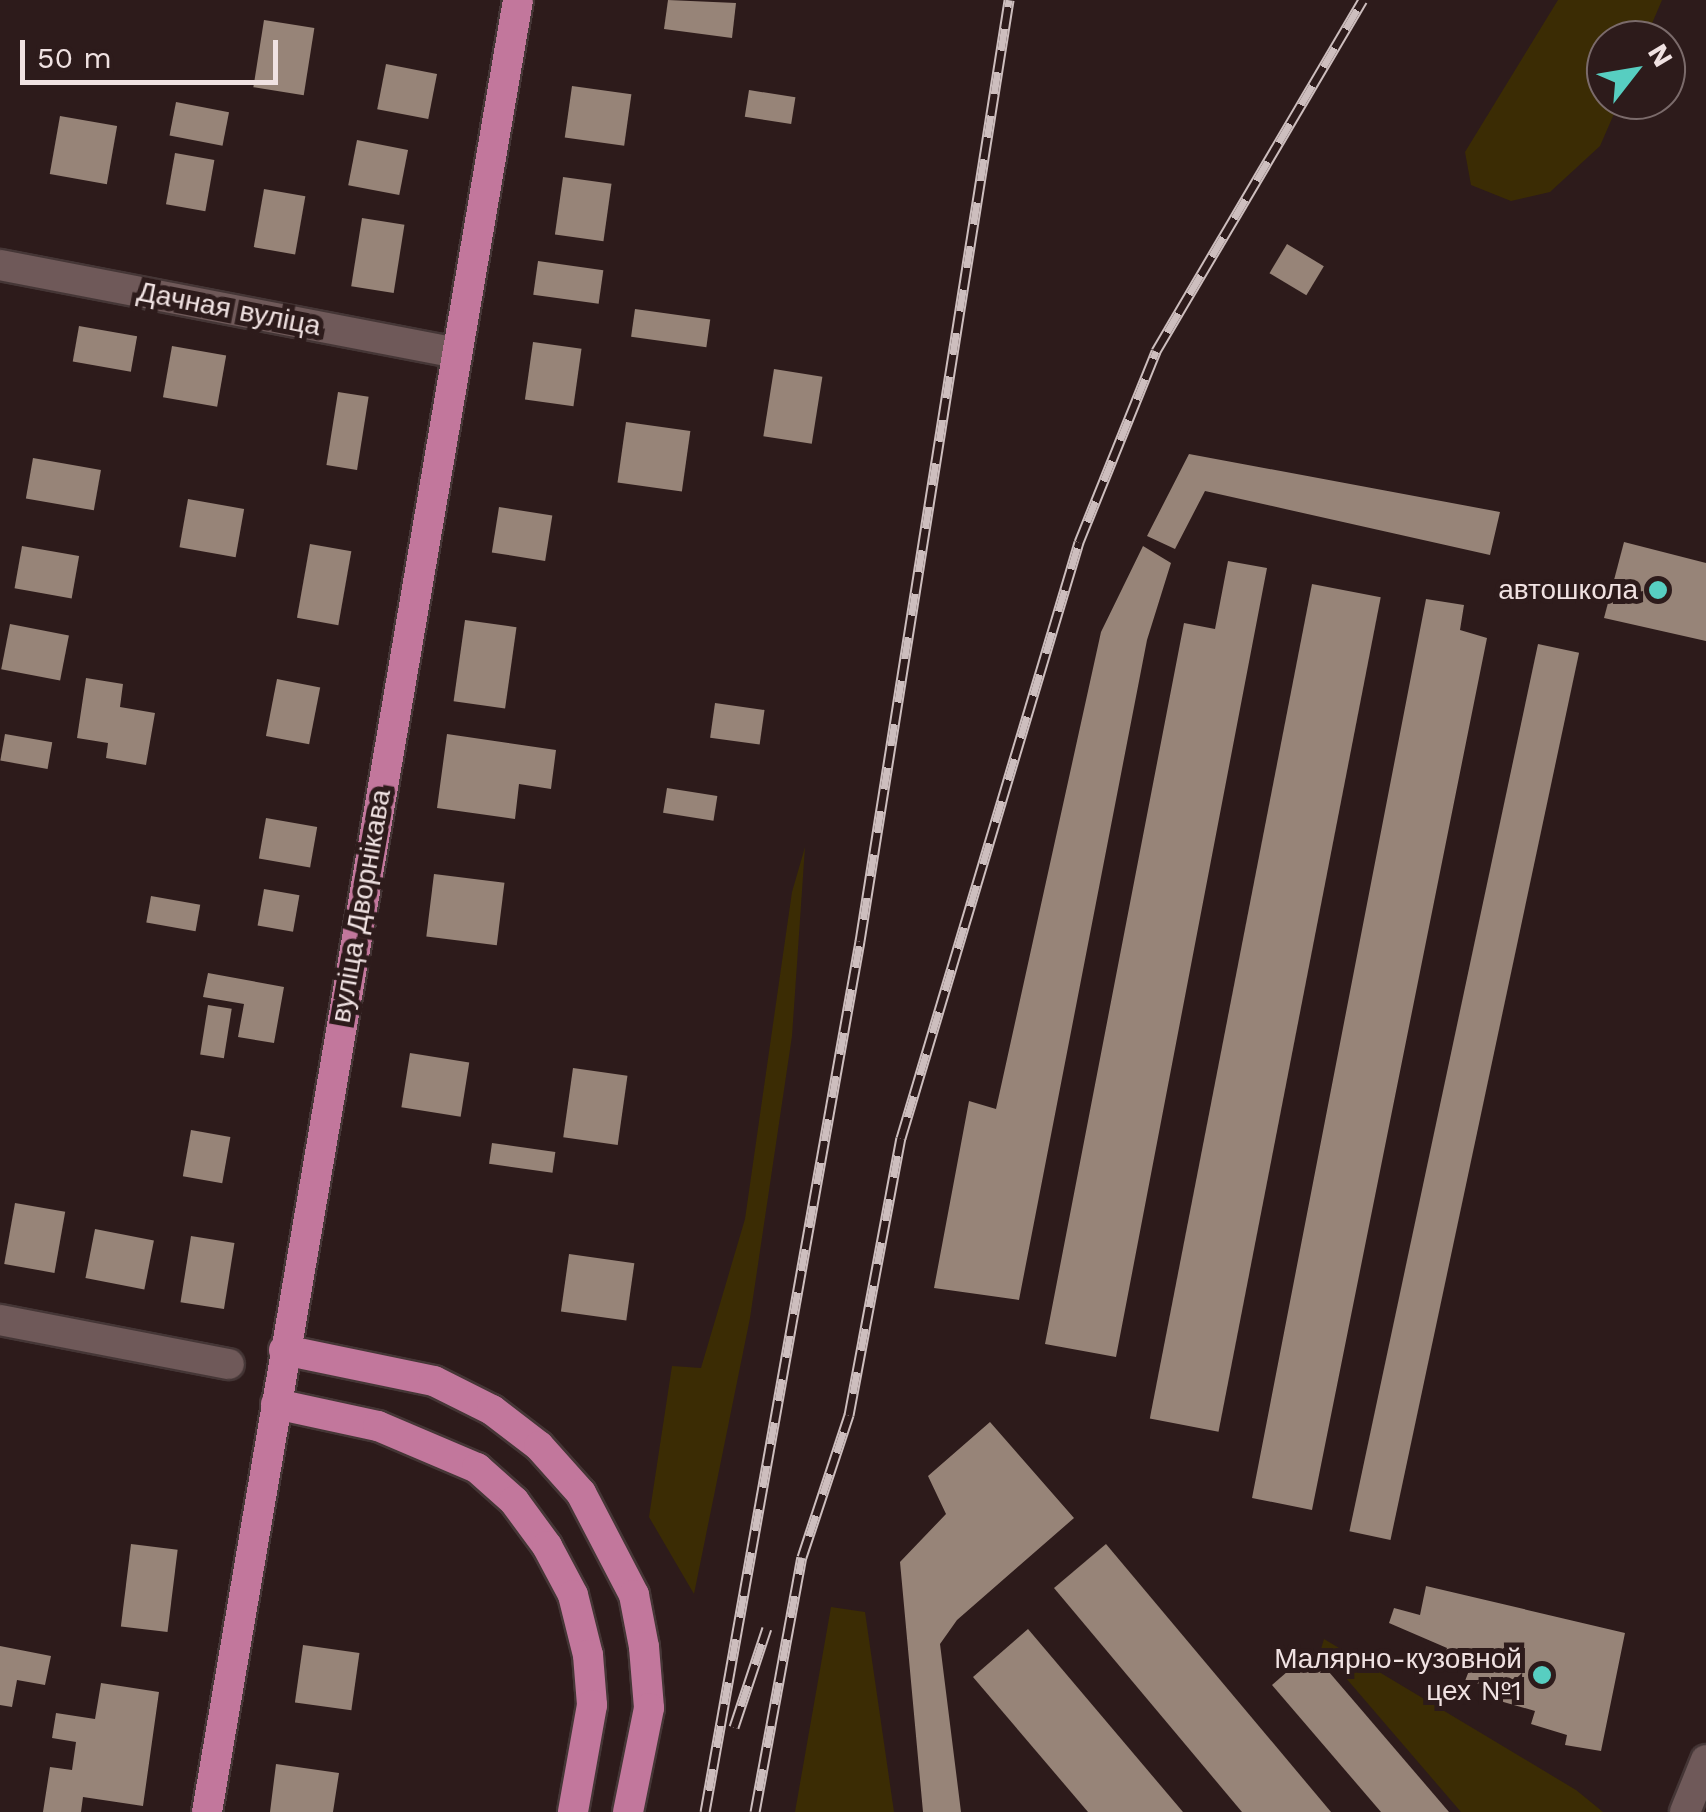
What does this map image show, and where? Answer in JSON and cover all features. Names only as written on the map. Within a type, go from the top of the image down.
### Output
[{"type":"main road","name":"вуліца Дворнікава","points":[[207,1812],[518,0]]},
{"type":"main road","points":[[284,1350],[434,1380],[492,1410],[539,1446],[581,1493],[612,1544],[634,1594],[648,1708],[628,1812]]},
{"type":"main road","points":[[276,1404],[422,1440],[477,1468],[514,1501],[573,1595],[592,1705],[573,1812]]},
{"type":"street","name":"Дачная вуліца","points":[[0,265],[457,353]]},
{"type":"street","points":[[0,1320],[229,1364]]},
{"type":"street","points":[[1684,1812],[1706,1760]]},
{"type":"shaded area","points":[[1558,0],[1662,0],[1654,20],[1586,20],[1586,120],[1611,120],[1600,146],[1550,192],[1511,201],[1471,185],[1465,152]]},
{"type":"shaded area","points":[[805,847],[792,1036],[750,1318],[694,1594],[649,1517],[672,1366],[701,1368],[745,1219],[792,892]]},
{"type":"shaded area","points":[[831,1607],[865,1612],[894,1812],[795,1812]]},
{"type":"shaded area","points":[[1324,1639],[1576,1790],[1603,1812],[1461,1812],[1321,1649]]},
{"type":"building","points":[[668,0],[736,3],[732,38],[664,29]]},
{"type":"building","points":[[264,20],[314,28],[304,95],[253,87]]},
{"type":"building","points":[[386,64],[437,74],[428,119],[377,109]]},
{"type":"building","points":[[572,86],[631,94],[624,146],[565,137]]},
{"type":"building","points":[[749,90],[795,97],[791,124],[745,117]]},
{"type":"building","points":[[176,102],[229,112],[223,146],[170,135]]},
{"type":"building","points":[[60,116],[117,126],[107,184],[50,174]]},
{"type":"building","points":[[357,140],[408,150],[399,195],[348,185]]},
{"type":"building","points":[[175,153],[214,160],[205,211],[166,204]]},
{"type":"building","points":[[563,177],[612,184],[603,241],[555,234]]},
{"type":"building","points":[[264,189],[305,196],[295,254],[254,247]]},
{"type":"building","points":[[362,218],[404,225],[394,293],[351,286]]},
{"type":"building","points":[[1287,244],[1324,266],[1306,295],[1269,273]]},
{"type":"building","points":[[538,261],[603,270],[599,304],[533,295]]},
{"type":"building","points":[[635,309],[710,320],[706,347],[631,337]]},
{"type":"building","points":[[79,326],[137,336],[131,372],[73,361]]},
{"type":"building","points":[[533,342],[582,349],[573,406],[525,399]]},
{"type":"building","points":[[172,346],[226,356],[217,407],[163,397]]},
{"type":"building","points":[[774,369],[822,377],[812,444],[763,436]]},
{"type":"building","points":[[338,392],[369,397],[357,470],[326,465]]},
{"type":"building","points":[[626,422],[690,431],[682,491],[618,482]]},
{"type":"building","points":[[1189,454],[1500,512],[1490,555],[1205,491],[1175,549],[1147,536]]},
{"type":"building","points":[[33,458],[101,470],[94,510],[26,498]]},
{"type":"building","points":[[188,499],[244,509],[236,557],[179,547]]},
{"type":"building","points":[[499,507],[552,515],[545,561],[492,552]]},
{"type":"building","name":"автошкола","points":[[1624,542],[1706,563],[1706,641],[1604,618]]},
{"type":"building","points":[[310,544],[351,551],[338,625],[297,618]]},
{"type":"building","points":[[22,546],[79,556],[72,598],[15,588]]},
{"type":"building","points":[[1143,546],[1171,563],[1147,640],[1019,1300],[934,1288],[969,1101],[996,1109],[1101,632]]},
{"type":"building","points":[[1228,561],[1267,568],[1116,1357],[1045,1344],[1184,623],[1215,629]]},
{"type":"building","points":[[1312,584],[1381,597],[1219,1432],[1150,1418]]},
{"type":"building","points":[[1426,599],[1464,605],[1460,630],[1487,638],[1312,1510],[1252,1498]]},
{"type":"building","points":[[465,620],[516,627],[505,708],[454,701]]},
{"type":"building","points":[[10,624],[69,635],[60,681],[1,669]]},
{"type":"building","points":[[1538,644],[1579,653],[1391,1540],[1349,1531]]},
{"type":"building","points":[[86,678],[123,684],[120,707],[155,713],[146,765],[106,758],[108,743],[77,738]]},
{"type":"building","points":[[277,679],[320,687],[309,744],[266,736]]},
{"type":"building","points":[[715,703],[765,710],[760,745],[710,738]]},
{"type":"building","points":[[5,734],[52,742],[48,769],[0,761]]},
{"type":"building","points":[[447,734],[556,750],[551,789],[519,784],[515,819],[437,808]]},
{"type":"building","points":[[667,788],[717,796],[713,821],[663,813]]},
{"type":"building","points":[[266,818],[317,827],[310,867],[259,858]]},
{"type":"building","points":[[434,874],[504,883],[497,945],[426,937]]},
{"type":"building","points":[[264,889],[299,895],[293,932],[258,925]]},
{"type":"building","points":[[151,896],[200,905],[196,931],[146,923]]},
{"type":"building","points":[[208,973],[284,987],[274,1043],[238,1037],[244,1004],[203,997]]},
{"type":"building","points":[[208,1005],[232,1009],[224,1058],[200,1054]]},
{"type":"building","points":[[410,1053],[469,1062],[461,1117],[401,1107]]},
{"type":"building","points":[[573,1068],[627,1076],[618,1145],[563,1137]]},
{"type":"building","points":[[191,1130],[230,1137],[222,1183],[183,1176]]},
{"type":"building","points":[[492,1143],[555,1152],[552,1173],[489,1164]]},
{"type":"building","points":[[15,1203],[65,1212],[54,1273],[4,1264]]},
{"type":"building","points":[[95,1229],[154,1240],[144,1290],[85,1278]]},
{"type":"building","points":[[191,1236],[234,1243],[224,1309],[181,1302]]},
{"type":"building","points":[[569,1254],[634,1263],[626,1321],[561,1311]]},
{"type":"building","points":[[990,1422],[1074,1518],[957,1620],[940,1644],[961,1812],[923,1812],[900,1562],[946,1514],[928,1476]]},
{"type":"building","points":[[131,1544],[178,1550],[168,1632],[121,1626]]},
{"type":"building","points":[[1106,1544],[1331,1812],[1242,1812],[1054,1588]]},
{"type":"building","name":"Малярно-кузовной цех №1","points":[[1426,1586],[1625,1633],[1601,1751],[1565,1745],[1567,1735],[1531,1724],[1535,1711],[1500,1701],[1505,1689],[1465,1681],[1470,1668],[1444,1659],[1447,1648],[1389,1623],[1394,1608],[1420,1615]]},
{"type":"building","points":[[1028,1629],[1183,1812],[1088,1812],[973,1677]]},
{"type":"building","points":[[303,1645],[359,1653],[351,1710],[295,1702]]},
{"type":"building","points":[[0,1646],[51,1656],[45,1685],[17,1680],[12,1707],[0,1705]]},
{"type":"building","points":[[1311,1651],[1449,1812],[1381,1812],[1272,1685]]},
{"type":"building","points":[[101,1683],[159,1692],[143,1806],[83,1797],[81,1812],[43,1812],[50,1767],[72,1770],[76,1742],[52,1738],[56,1713],[95,1719]]},
{"type":"building","points":[[276,1764],[339,1773],[333,1812],[270,1812]]},
{"type":"railway","points":[[705,1812],[860,941],[1009,0]]},
{"type":"railway","points":[[755,1812],[802,1557],[849,1415],[901,1138],[1079,542],[1156,351],[1363,0]]},
{"type":"railway","points":[[734,1727],[767,1628]]},
{"type":"place","name":"автошкола","points":[[1658,590]]},
{"type":"place","name":"Малярно-кузовной цех №1","points":[[1542,1675]]}]
